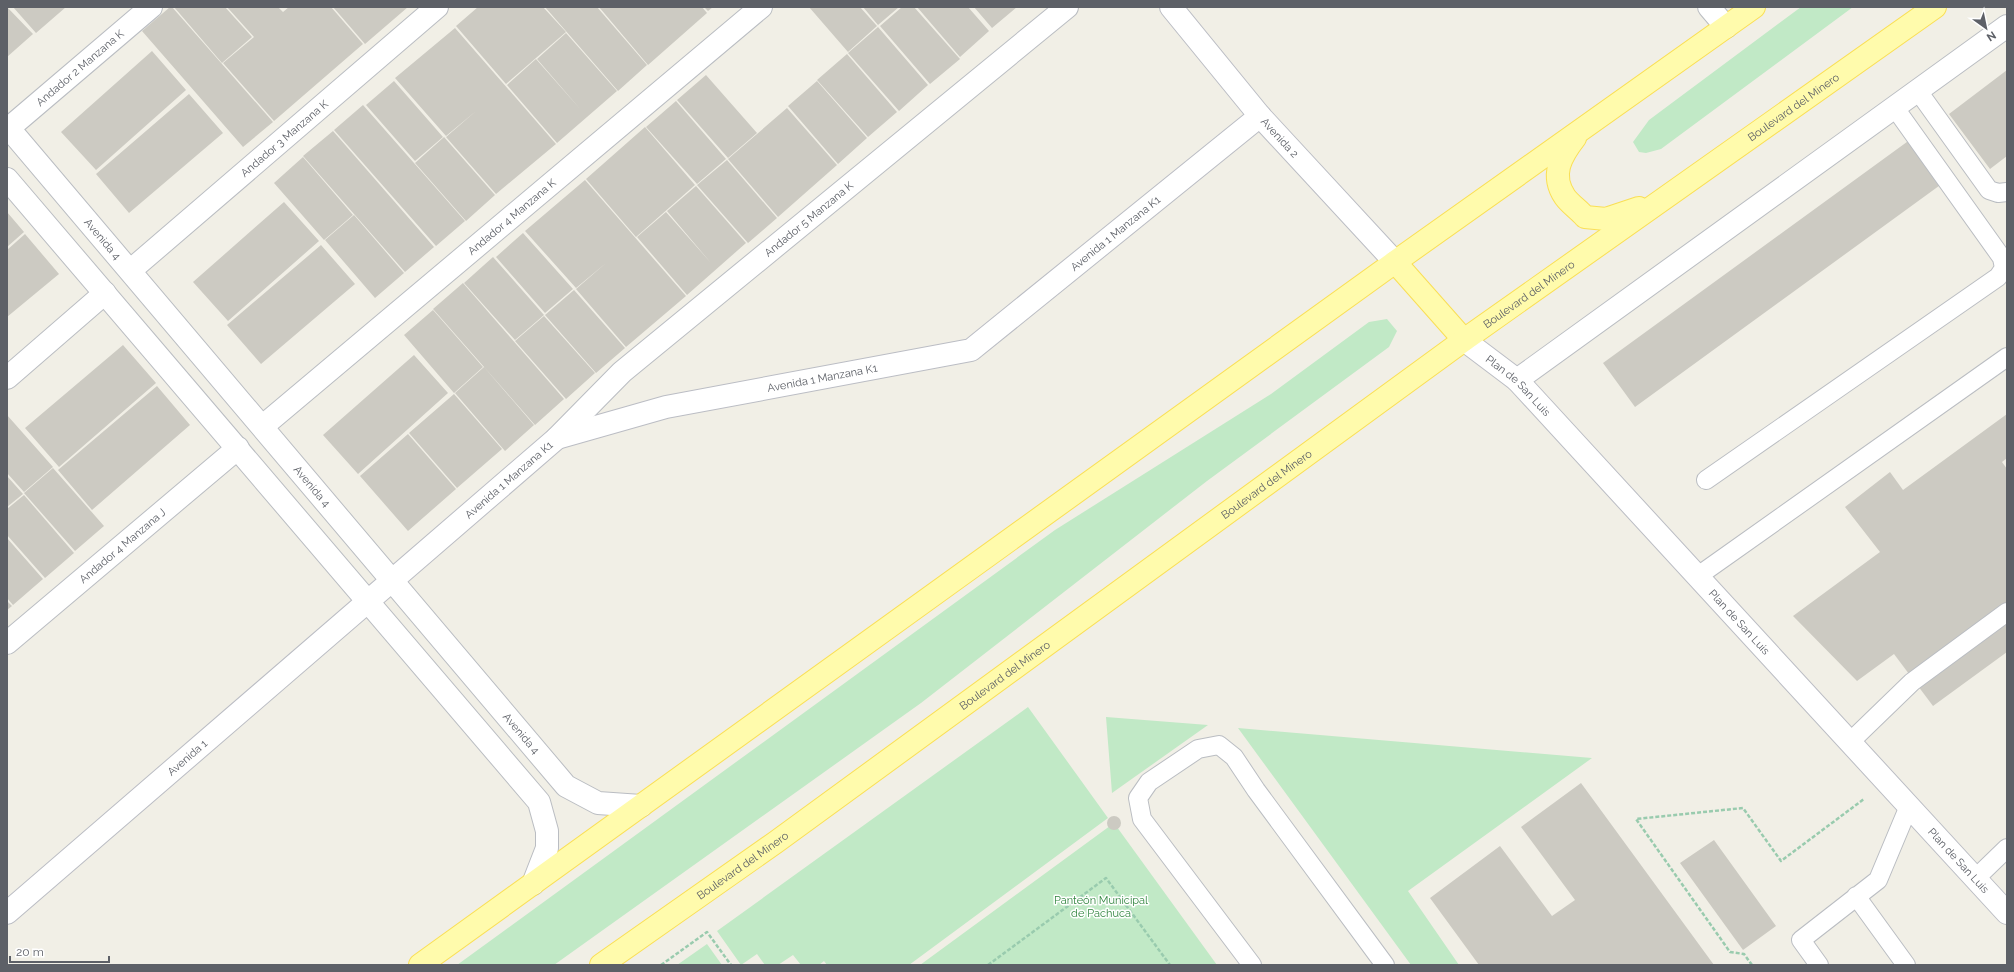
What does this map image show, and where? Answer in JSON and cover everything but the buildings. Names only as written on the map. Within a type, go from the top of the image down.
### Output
[{"type":"main road","points":[[420,965],[1395,262],[1754,7]]},
{"type":"main road","name":"Boulevard del Minero","points":[[601,965],[814,814],[1464,340],[1935,7]]},
{"type":"main road","points":[[1582,129],[1562,153],[1557,174],[1565,196],[1585,216],[1606,219],[1635,210],[1669,195]]},
{"type":"main road","points":[[1395,262],[1464,340]]},
{"type":"street","name":"Andador 2 Manzana K","points":[[8,127],[151,7]]},
{"type":"street","name":"Andador 3 Manzana K","points":[[131,270],[437,7]]},
{"type":"street","name":"Andador 4 Manzana K","points":[[262,426],[761,7]]},
{"type":"street","name":"Andador 5 Manzana K","points":[[557,438],[622,372],[1067,7]]},
{"type":"street","name":"Avenida 2","points":[[1171,7],[1260,116],[1395,262]]},
{"type":"street","points":[[1709,7],[1726,27]]},
{"type":"street","points":[[1517,380],[2007,26]]},
{"type":"street","name":"Avenida 1 Manzana K1","points":[[368,602],[557,438],[666,407],[971,350],[1260,116]]},
{"type":"street","name":"Avenida 4","points":[[8,127],[131,270],[566,786],[598,803],[641,806]]},
{"type":"street","points":[[7,179],[539,802],[548,831],[546,848],[533,884]]},
{"type":"street","points":[[7,378],[105,294]]},
{"type":"street","name":"Plan de San Luis","points":[[1464,340],[1517,380],[2007,913]]},
{"type":"street","name":"Andador 4 Manzana J","points":[[7,643],[238,448]]},
{"type":"street","points":[[333,562],[358,541]]},
{"type":"street","name":"Avenida 1","points":[[7,913],[368,602]]},
{"type":"street","points":[[416,658],[440,638]]},
{"type":"lane","points":[[1918,91],[1989,190],[1998,194],[2007,192]]},
{"type":"lane","points":[[1706,480],[1998,277],[2004,268],[2002,258],[1895,108]]},
{"type":"lane","points":[[1698,576],[2007,357]]},
{"type":"lane","points":[[1850,742],[1912,682],[2007,612]]},
{"type":"lane","points":[[1252,965],[1142,819],[1138,798],[1149,782],[1198,749],[1219,745],[1234,756],[1256,790],[1385,965]]},
{"type":"lane","points":[[1819,965],[1800,940],[1878,880],[1909,806]]},
{"type":"lane","points":[[1976,878],[2007,848]]},
{"type":"lane","points":[[1856,896],[1906,965]]},
{"type":"path","points":[[1752,965],[1744,954],[1730,952],[1636,819],[1743,808],[1781,861],[1887,782]]},
{"type":"path","points":[[988,965],[1106,878],[1170,965]]},
{"type":"path","points":[[661,965],[707,932],[731,965]]},
{"type":"green space","points":[[1801,7],[1853,7],[1661,149],[1646,153],[1639,152],[1633,142],[1649,120]]},
{"type":"green space","points":[[1387,319],[1397,331],[1389,347],[1207,481],[921,703],[554,965],[457,965],[1055,530],[1271,394],[1369,322]]},
{"type":"green space","points":[[1028,707],[1108,818],[909,965],[827,965],[824,961],[819,965],[801,965],[793,955],[778,965],[765,965],[757,954],[741,965],[717,931]]},
{"type":"green space","points":[[1106,717],[1208,725],[1112,793]]},
{"type":"green space","points":[[1238,728],[1592,758],[1408,891],[1459,965],[1411,965]]},
{"type":"green space","name":"Panteón Municipal de Pachuca","points":[[1114,823],[1217,965],[920,965]]},
{"type":"green space","points":[[707,944],[722,965],[677,965]]}]
